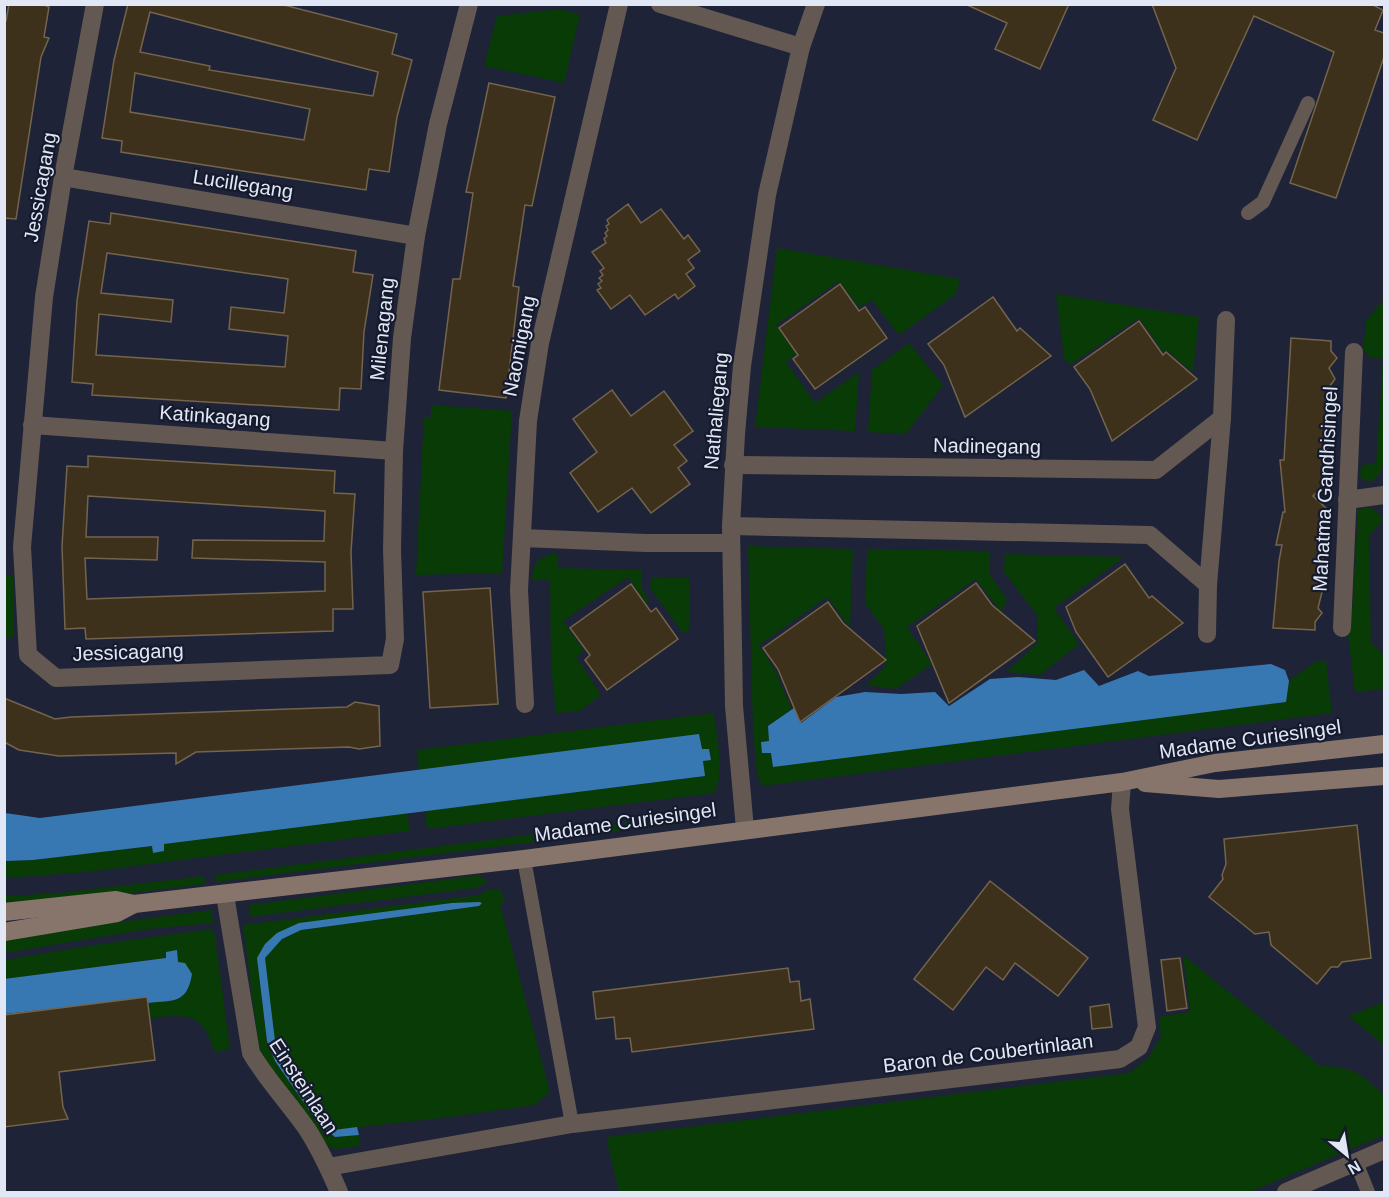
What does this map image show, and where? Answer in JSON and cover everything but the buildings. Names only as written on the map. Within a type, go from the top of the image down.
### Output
[{"type":"street","name":"Jessicagang","points":[[95,4],[63,177],[44,297],[22,547],[28,655],[56,678],[390,665]]},
{"type":"street","name":"Milenagang","points":[[390,665],[394,639],[392,550],[394,452],[402,338],[416,236],[438,124],[469,4]]},
{"type":"street","name":"Naomigang","points":[[525,704],[519,590],[528,421],[540,344],[619,4]]},
{"type":"street","points":[[660,4],[801,47]]},
{"type":"street","name":"Nathaliegang","points":[[745,829],[734,706],[731,535],[733,465],[742,366],[767,195],[801,47],[816,4]]},
{"type":"street","name":"Lucillegang","points":[[63,177],[416,236]]},
{"type":"street","points":[[1207,634],[1208,585],[1222,418],[1226,320]]},
{"type":"street","name":"Mahatma Gandhisingel","points":[[1342,628],[1354,352]]},
{"type":"street","name":"Nadinegang","points":[[733,465],[1156,470],[1222,418]]},
{"type":"street","name":"Katinkagang","points":[[32,425],[394,452]]},
{"type":"street","points":[[1347,500],[1384,495]]},
{"type":"street","points":[[522,538],[646,543],[731,535],[1150,535],[1208,585]]},
{"type":"street","name":"Madame Curiesingel","points":[[4,912],[116,900],[134,904],[225,895],[524,859],[1122,782],[1215,763],[1384,744]]},
{"type":"street","name":"Madame Curiesingel","points":[[1122,782],[1219,789],[1384,776]]},
{"type":"street","name":"Baron de Coubertinlaan","points":[[328,1167],[572,1124],[1120,1059],[1139,1047],[1147,1027],[1120,808],[1122,782]]},
{"type":"street","name":"Einsteinlaan","points":[[225,895],[232,924],[251,1053],[262,1073],[306,1128],[339,1192]]},
{"type":"street","name":"Madame Curiesingel","points":[[4,932],[117,913],[134,904]]},
{"type":"street","points":[[1286,1192],[1384,1150]]},
{"type":"lane","points":[[1248,213],[1263,202],[1308,103]]},
{"type":"lane","points":[[524,859],[572,1124]]},
{"type":"lane","points":[[1356,1162],[1368,1192]]},
{"type":"green space","points":[[561,9],[580,15],[564,83],[484,66],[497,16]]},
{"type":"green space","points":[[777,248],[960,279],[956,294],[899,335],[872,300],[859,307],[839,281],[776,325],[796,354],[786,362],[815,403],[859,372],[855,431],[755,427]]},
{"type":"green space","points":[[1056,294],[1199,317],[1193,372],[1166,350],[1163,352],[1139,318],[1070,365],[1064,358]]},
{"type":"green space","points":[[1384,299],[1384,458],[1379,475],[1368,482],[1360,477],[1361,465],[1376,464],[1383,359],[1368,357],[1368,352],[1363,351],[1366,321]]},
{"type":"green space","points":[[909,343],[943,385],[906,434],[868,432],[872,370]]},
{"type":"green space","points":[[431,405],[512,411],[502,573],[416,575],[424,417],[431,417]]},
{"type":"green space","points":[[1371,508],[1381,515],[1382,522],[1369,535],[1371,643],[1384,655],[1384,689],[1355,692],[1348,634],[1351,630],[1358,510]]},
{"type":"green space","points":[[748,546],[853,549],[850,628],[827,597],[759,645],[779,677],[792,709],[768,726],[771,752],[1286,702],[1289,681],[1315,662],[1326,660],[1332,713],[763,786],[757,776],[753,728]]},
{"type":"green space","points":[[867,549],[989,551],[989,573],[1007,600],[1001,612],[976,579],[907,627],[932,664],[896,689],[866,685],[886,666],[884,629],[865,603]]},
{"type":"green space","points":[[557,553],[557,568],[642,570],[642,588],[649,602],[647,604],[628,577],[563,621],[584,651],[576,657],[601,695],[580,711],[556,713],[551,666],[550,579],[532,579],[536,564],[546,556]]},
{"type":"green space","points":[[1005,554],[1124,557],[1054,608],[1079,644],[1040,675],[1007,672],[1038,642],[1037,615],[1004,572]]},
{"type":"green space","points":[[4,576],[13,576],[13,638],[5,638]]},
{"type":"green space","points":[[652,577],[689,578],[689,630],[683,633],[650,588]]},
{"type":"green space","points":[[714,713],[720,766],[718,786],[714,793],[427,829],[425,811],[704,776],[703,760],[711,759],[709,749],[702,749],[699,735],[419,770],[417,750]]},
{"type":"green space","points":[[407,813],[410,831],[87,872],[5,878],[5,861],[33,860],[152,846],[153,852],[163,844]]},
{"type":"green space","points":[[677,816],[678,824],[216,882],[215,875]]},
{"type":"green space","points":[[481,875],[487,883],[476,888],[251,917],[248,905]]},
{"type":"green space","points":[[204,876],[205,884],[69,901],[5,904],[5,896],[61,893]]},
{"type":"green space","points":[[501,889],[505,902],[500,904],[550,1092],[535,1105],[334,1130],[292,1074],[275,1041],[265,958],[282,939],[301,930],[481,906],[299,923],[257,958],[267,1041],[275,1061],[335,1137],[359,1135],[360,1146],[335,1149],[328,1146],[263,1060],[258,1042],[243,925],[479,895],[488,890]]},
{"type":"green space","points":[[211,910],[213,923],[148,929],[5,953],[5,940]]},
{"type":"green space","points":[[212,929],[215,936],[230,1049],[214,1052],[205,1029],[191,1019],[183,1016],[150,1018],[148,1003],[178,999],[187,991],[190,984],[192,974],[178,962],[177,951],[166,952],[166,958],[5,979],[5,960]]},
{"type":"green space","points":[[1183,955],[1317,1065],[1339,1067],[1361,1075],[1384,1095],[1384,1135],[1250,1192],[619,1192],[606,1137],[1129,1073],[1148,1058],[1161,1037],[1159,1017],[1190,1012]]},
{"type":"green space","points":[[1384,1002],[1384,1045],[1348,1016]]},
{"type":"water","points":[[1271,664],[1285,670],[1289,681],[1286,702],[773,767],[771,753],[762,753],[761,742],[769,741],[768,726],[794,708],[801,723],[836,697],[865,692],[901,694],[935,692],[949,706],[990,679],[1018,677],[1056,680],[1084,670],[1099,686],[1138,671],[1149,676]]},
{"type":"water","points":[[699,734],[702,749],[709,749],[711,760],[703,761],[705,776],[164,844],[164,851],[153,853],[152,846],[33,860],[5,861],[5,813],[40,818]]},
{"type":"water","points":[[452,903],[482,903],[479,906],[301,930],[282,939],[265,958],[275,1041],[280,1055],[334,1130],[357,1127],[359,1135],[335,1137],[318,1123],[275,1061],[267,1041],[257,958],[265,944],[277,933],[299,923]]},
{"type":"water","points":[[177,950],[178,962],[185,963],[192,974],[187,991],[178,999],[148,1003],[147,998],[5,1014],[4,979],[166,958],[166,952]]}]
